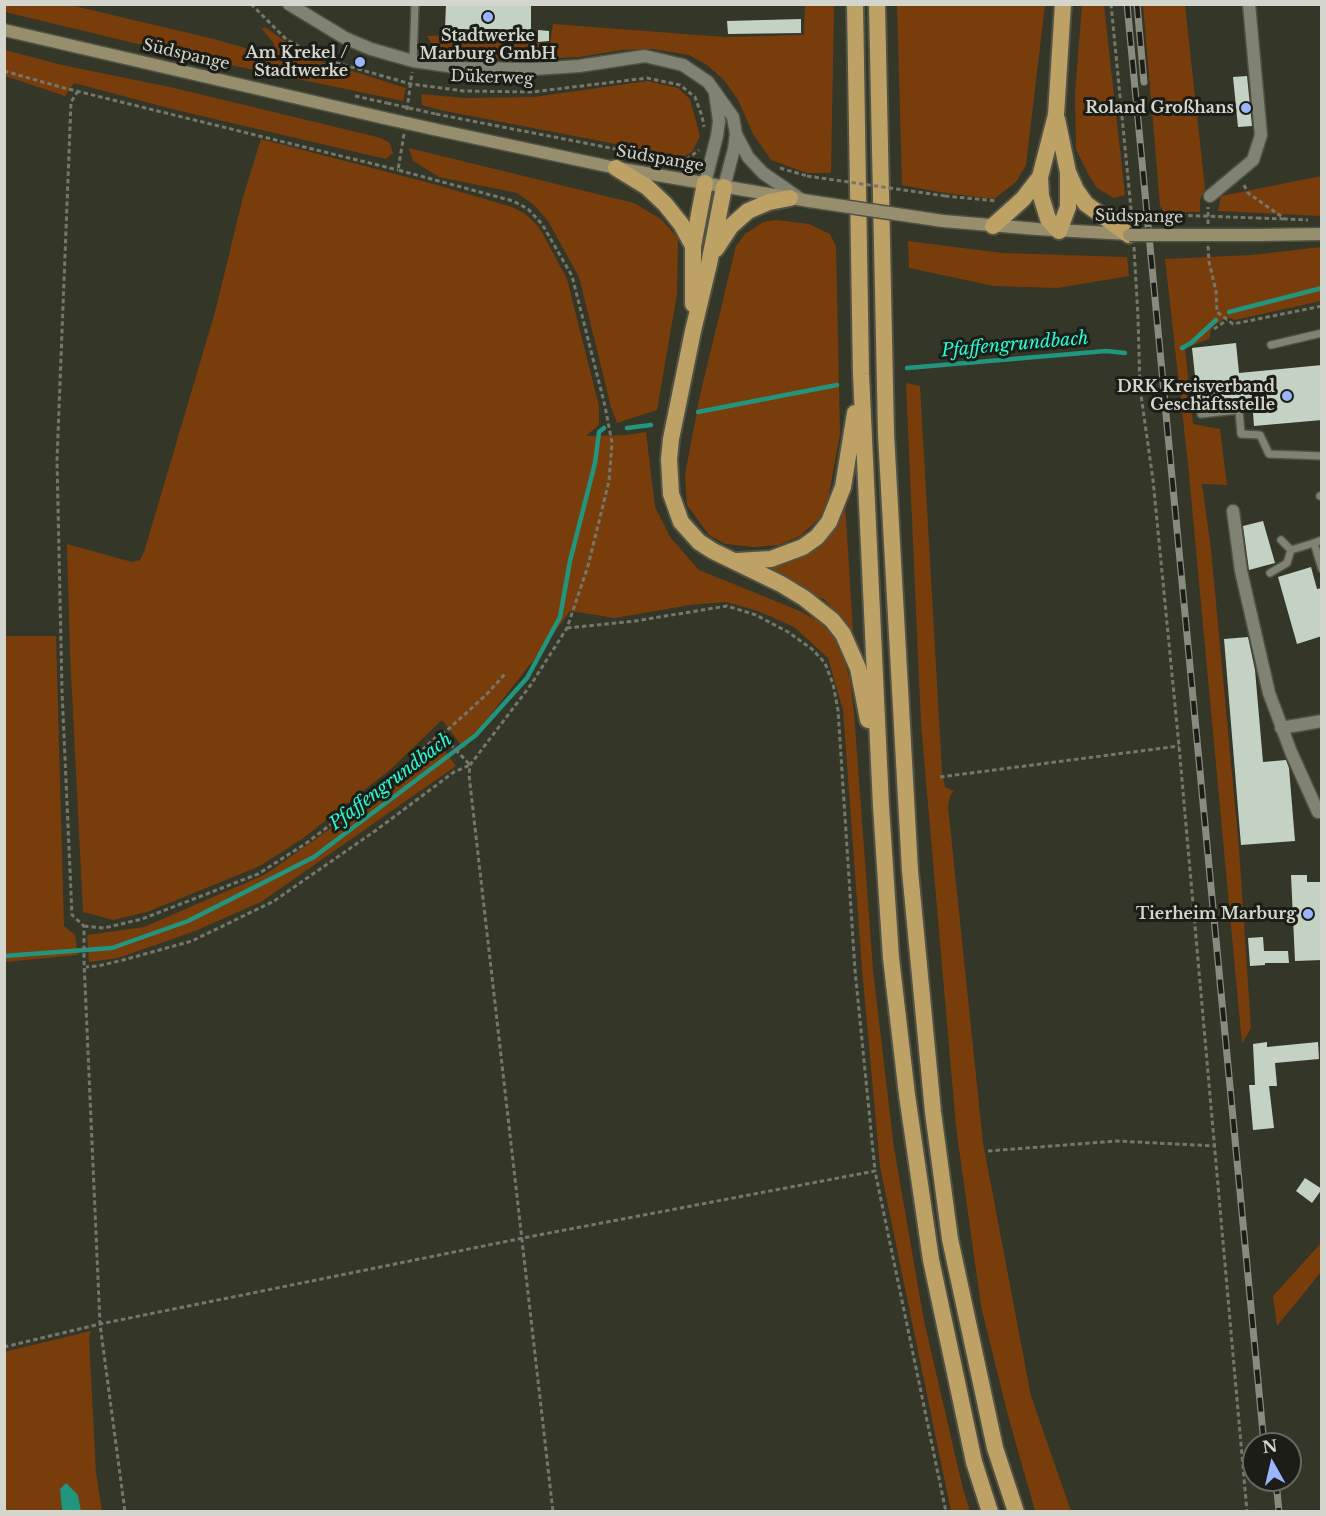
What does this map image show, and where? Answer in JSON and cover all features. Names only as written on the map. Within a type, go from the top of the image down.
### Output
[{"type":"highway","points":[[855,4],[861,374],[881,806],[892,970],[931,1260],[974,1462],[990,1512]]},
{"type":"highway","points":[[877,4],[886,434],[910,871],[933,1112],[950,1239],[994,1448],[1016,1512]]},
{"type":"highway","points":[[1056,115],[1068,172],[1068,207],[1059,231],[1047,219],[1040,177],[1056,115],[1063,4]]},
{"type":"highway","points":[[616,168],[647,187],[665,204],[681,224],[693,246]]},
{"type":"highway","points":[[1068,172],[1076,190],[1086,204],[1105,211],[1131,233]]},
{"type":"highway","points":[[993,226],[1023,199],[1040,177]]},
{"type":"highway","points":[[693,332],[693,246],[705,183]]},
{"type":"highway","points":[[724,187],[670,449],[671,494],[681,522],[689,532],[712,551],[804,597],[832,620],[843,634],[858,668],[864,694],[881,806]]},
{"type":"highway","points":[[709,264],[718,243],[731,225],[748,212],[769,202],[801,200]]},
{"type":"highway","points":[[733,561],[762,561],[789,554],[804,547],[817,537],[829,522],[843,486],[861,374]]},
{"type":"main road","name":"Südspange","points":[[4,30],[433,129],[616,168],[801,200],[943,221],[1059,231],[1322,234]]},
{"type":"street","points":[[289,4],[351,41],[371,50],[413,61],[462,68],[534,69],[579,66],[645,56],[683,64],[702,76],[733,117],[736,134],[724,187]]},
{"type":"street","points":[[1210,196],[1252,160],[1261,135],[1249,4]]},
{"type":"street","points":[[705,183],[713,156],[719,121],[714,89]]},
{"type":"street","points":[[736,134],[752,162],[776,184],[801,200]]},
{"type":"street","points":[[1233,511],[1241,571],[1266,682],[1281,728],[1318,812]]},
{"type":"street","points":[[1281,728],[1322,721]]},
{"type":"lane","points":[[413,61],[415,4]]},
{"type":"lane","points":[[1270,345],[1322,333]]},
{"type":"lane","points":[[1201,414],[1239,410],[1241,434],[1260,435],[1269,454],[1322,456]]},
{"type":"lane","points":[[1281,540],[1291,550]]},
{"type":"lane","points":[[1291,550],[1318,542],[1322,569]]},
{"type":"lane","points":[[1270,573],[1287,563],[1291,550]]},
{"type":"path","name":"Dükerweg","points":[[250,4],[286,39],[323,59],[411,84],[464,91],[532,92],[648,78],[680,85],[695,97],[702,116],[705,138]]},
{"type":"path","points":[[1112,4],[1131,233],[1136,260],[1140,388],[1153,480],[1179,746],[1247,1512]]},
{"type":"path","points":[[4,71],[399,170],[513,201],[528,209],[542,224],[572,276],[605,406],[612,443],[609,481],[588,566],[567,628],[531,686],[470,765],[454,772],[375,831],[274,901],[192,941],[123,960],[85,967]]},
{"type":"path","points":[[406,117],[411,84]]},
{"type":"path","points":[[78,91],[71,102],[57,460],[62,691],[72,915],[84,926],[104,928],[142,919],[258,874],[305,844],[395,776],[431,741],[442,735],[486,695],[505,674]]},
{"type":"path","points":[[387,103],[677,161],[686,160],[699,150],[702,144]]},
{"type":"path","points":[[399,170],[405,128]]},
{"type":"path","points":[[699,150],[713,156]]},
{"type":"path","points":[[752,162],[762,156],[780,168],[807,176],[945,196]]},
{"type":"path","points":[[1244,187],[1248,193],[1285,219]]},
{"type":"path","points":[[1208,231],[1207,210],[1210,196]]},
{"type":"path","points":[[1105,211],[1315,220]]},
{"type":"path","points":[[1208,241],[1217,312],[1233,324],[1322,306]]},
{"type":"path","points":[[1214,329],[1228,320]]},
{"type":"path","points":[[567,628],[635,621],[727,606],[756,615],[788,632],[812,649],[825,663],[838,710],[855,970],[875,1172],[946,1512]]},
{"type":"path","points":[[442,735],[470,765]]},
{"type":"path","points":[[940,777],[1179,746]]},
{"type":"path","points":[[470,765],[469,774],[553,1512]]},
{"type":"path","points":[[84,926],[100,1324],[125,1512]]},
{"type":"path","points":[[988,1151],[1116,1141],[1216,1146]]},
{"type":"path","points":[[4,1347],[100,1324],[523,1239],[875,1172]]},
{"type":"shaded area","points":[[5,4],[70,5],[214,39],[273,56],[274,44],[262,29],[265,27],[300,52],[323,62],[406,88],[403,101],[188,56],[5,12]]},
{"type":"shaded area","points":[[805,5],[834,5],[831,173],[807,173],[771,160],[753,134],[738,100],[724,80],[707,65],[689,55],[653,49],[622,50],[579,57],[513,60],[436,51],[427,36],[504,32],[505,40],[550,44],[553,24],[725,37],[804,35]]},
{"type":"shaded area","points":[[897,5],[1045,5],[1026,165],[1016,182],[994,199],[902,185]]},
{"type":"shaded area","points":[[1082,5],[1104,5],[1125,195],[1114,198],[1097,188],[1076,149],[1075,94]]},
{"type":"shaded area","points":[[1143,5],[1185,5],[1205,188],[1200,200],[1200,212],[1164,212],[1160,206]]},
{"type":"shaded area","points":[[5,50],[377,137],[389,142],[393,153],[386,159],[176,110],[74,83],[65,96],[5,76]]},
{"type":"shaded area","points":[[647,81],[678,88],[690,99],[700,136],[692,152],[683,157],[440,110],[422,105],[421,94],[464,98],[534,97]]},
{"type":"shaded area","points":[[261,139],[437,185],[512,207],[524,213],[539,227],[567,279],[599,406],[599,425],[586,436],[646,432],[655,507],[670,537],[699,570],[800,611],[822,623],[839,643],[850,679],[854,713],[873,970],[894,1148],[924,1321],[970,1511],[951,1511],[880,1167],[862,969],[843,710],[828,658],[794,627],[758,611],[726,602],[690,605],[615,618],[570,611],[464,749],[442,720],[391,769],[302,839],[260,866],[147,912],[113,920],[83,912],[67,544],[132,562],[140,560],[144,552],[215,312],[243,197]]},
{"type":"shaded area","points":[[409,148],[634,203],[661,219],[678,238],[677,294],[657,410],[617,423],[579,277],[548,221],[534,205],[517,193],[439,177],[413,161]]},
{"type":"shaded area","points":[[1321,176],[1321,216],[1218,211],[1221,196]]},
{"type":"shaded area","points":[[776,220],[809,224],[830,234],[836,246],[840,434],[828,499],[819,519],[800,536],[779,545],[754,547],[725,544],[709,535],[687,505],[685,475],[700,395],[736,246],[745,234],[763,222]]},
{"type":"shaded area","points":[[908,241],[1002,253],[1127,257],[1129,276],[1057,288],[994,286],[909,268]]},
{"type":"shaded area","points":[[1321,247],[1321,301],[1235,320],[1227,317],[1212,327],[1209,339],[1185,348],[1193,424],[1220,429],[1227,485],[1202,484],[1211,549],[1239,849],[1251,1028],[1242,1044],[1188,464],[1165,259],[1252,255]]},
{"type":"shaded area","points":[[906,383],[920,386],[942,771],[945,787],[954,791],[950,796],[948,806],[983,1143],[1031,1396],[1071,1511],[1035,1511],[1007,1412],[981,1306],[956,1127],[921,724]]},
{"type":"shaded area","points":[[845,502],[853,633],[825,600],[758,565],[787,558]]},
{"type":"shaded area","points":[[5,636],[56,636],[64,926],[75,935],[78,955],[5,962]]},
{"type":"shaded area","points":[[439,743],[456,766],[261,902],[195,931],[118,958],[89,962],[87,935],[144,927],[266,874],[399,780]]},
{"type":"shaded area","points":[[1321,1243],[1321,1272],[1277,1326],[1273,1296]]},
{"type":"shaded area","points":[[91,1331],[89,1338],[96,1473],[102,1511],[81,1511],[78,1495],[60,1489],[62,1511],[5,1511],[4,1352]]},
{"type":"water","points":[[66,1483],[78,1495],[81,1511],[62,1511],[60,1489]]},
{"type":"building","name":"Stadtwerke Marburg GmbH","points":[[446,4],[531,4],[531,30],[445,29]]},
{"type":"building","points":[[801,19],[801,33],[728,34],[727,21]]},
{"type":"building","points":[[538,30],[549,31],[549,41],[538,42]]},
{"type":"building","name":"Roland Großhans","points":[[1247,76],[1252,126],[1238,127],[1233,77]]},
{"type":"building","points":[[1236,343],[1239,373],[1322,365],[1322,420],[1254,426],[1252,399],[1198,404],[1192,348]]},
{"type":"building","points":[[1263,521],[1275,563],[1249,570],[1243,526]]},
{"type":"building","points":[[1311,567],[1317,589],[1322,588],[1322,636],[1297,644],[1278,577]]},
{"type":"building","points":[[1248,637],[1255,670],[1263,762],[1286,760],[1289,768],[1295,841],[1241,845],[1224,639]]},
{"type":"building","name":"Tierheim Marburg","points":[[1291,875],[1307,875],[1307,882],[1322,882],[1322,960],[1295,961]]},
{"type":"building","points":[[1263,937],[1264,951],[1288,951],[1289,963],[1265,963],[1265,965],[1250,966],[1248,938]]},
{"type":"building","points":[[1267,1042],[1267,1047],[1318,1042],[1319,1059],[1275,1063],[1277,1086],[1269,1086],[1274,1128],[1253,1130],[1249,1085],[1255,1085],[1253,1044]]},
{"type":"building","points":[[1305,1178],[1322,1189],[1312,1203],[1296,1191]]},
{"type":"waterway","name":"Pfaffengrundbach","points":[[1229,312],[1322,288]]},
{"type":"waterway","name":"Pfaffengrundbach","points":[[1182,348],[1191,343],[1216,320]]},
{"type":"waterway","name":"Pfaffengrundbach","points":[[907,368],[1106,351],[1125,353]]},
{"type":"waterway","name":"Pfaffengrundbach","points":[[698,412],[837,385]]},
{"type":"waterway","name":"Pfaffengrundbach","points":[[627,428],[651,425]]},
{"type":"waterway","name":"Pfaffengrundbach","points":[[4,956],[112,948],[188,921],[314,857],[476,735],[527,678],[560,617],[570,561],[595,463],[599,432],[604,428]]},
{"type":"railway","points":[[1127,4],[1263,1432]]},
{"type":"railway","points":[[1137,4],[1144,82]]},
{"type":"railway","points":[[1277,1492],[1279,1512]]},
{"type":"place","name":"Stadtwerke Marburg GmbH","points":[[488,17]]},
{"type":"place","name":"Am Krekel / Stadtwerke","points":[[360,62]]},
{"type":"place","name":"Roland Großhans","points":[[1246,108]]},
{"type":"place","name":"DRK Kreisverband Geschäftsstelle","points":[[1287,396]]},
{"type":"place","name":"Tierheim Marburg","points":[[1308,914]]}]
